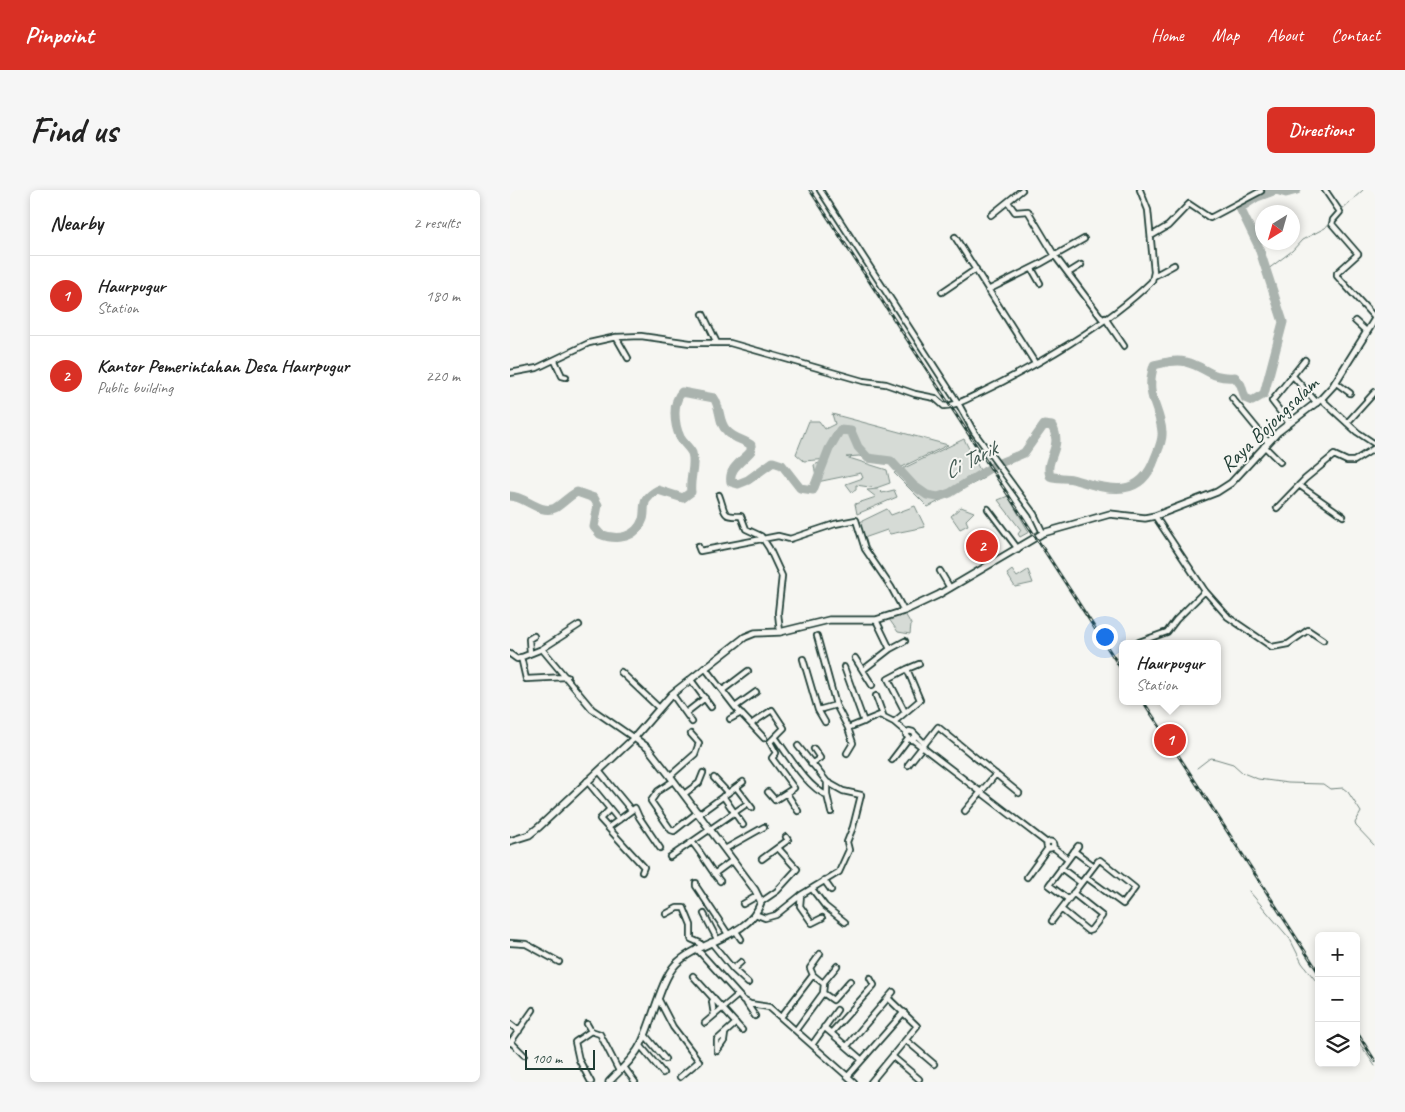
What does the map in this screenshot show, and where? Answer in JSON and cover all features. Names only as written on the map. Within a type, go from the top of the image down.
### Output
[{"type":"main road","name":"Raya Bojongsalam","points":[[1155,516],[1226,488],[1242,473],[1266,444],[1289,423],[1319,401],[1335,382],[1366,331],[1373,327],[1375,319]]},
{"type":"main road","points":[[510,841],[529,835],[540,827],[599,771],[672,694],[745,637],[755,633],[780,632],[828,620],[876,620],[904,611],[950,588],[1043,533],[1110,514],[1145,518],[1155,516]]},
{"type":"main road","points":[[609,1082],[624,1067],[640,1045],[673,967],[700,948],[736,930],[755,914],[761,902],[733,860],[684,794],[648,748],[632,737]]},
{"type":"street","points":[[820,190],[958,403],[974,432],[996,459],[1001,469],[1034,514],[1043,533]]},
{"type":"street","points":[[991,214],[1022,190]]},
{"type":"street","points":[[1140,190],[1146,202],[1154,276]]},
{"type":"street","points":[[1325,190],[1339,211],[1332,224],[1358,254],[1337,273],[1337,276],[1375,319]]},
{"type":"street","points":[[1151,236],[1168,226],[1189,204],[1210,218],[1261,191]]},
{"type":"street","points":[[1008,202],[1015,212],[1027,210],[1055,256],[1124,346]]},
{"type":"street","points":[[955,237],[1035,363]]},
{"type":"street","points":[[988,290],[1084,239]]},
{"type":"street","points":[[1068,273],[1081,265]]},
{"type":"street","points":[[510,373],[532,370],[589,343],[616,337],[642,336],[676,342],[735,343],[863,381],[886,384],[915,394],[935,398],[944,406],[958,403],[1035,363],[1104,319],[1150,283],[1154,276],[1174,265]]},
{"type":"street","points":[[1032,268],[1040,283]]},
{"type":"street","points":[[942,292],[976,270]]},
{"type":"street","points":[[703,314],[717,343]]},
{"type":"street","points":[[1355,321],[1366,331]]},
{"type":"street","points":[[616,337],[628,358]]},
{"type":"street","points":[[555,360],[562,376],[566,377]]},
{"type":"street","points":[[1289,423],[1271,402],[1305,360]]},
{"type":"street","points":[[1292,375],[1319,401],[1375,444]]},
{"type":"street","points":[[1335,382],[1350,393]]},
{"type":"street","points":[[1347,423],[1375,392]]},
{"type":"street","points":[[1232,398],[1280,462]]},
{"type":"street","points":[[1277,508],[1299,485],[1334,454],[1347,461],[1354,461],[1375,448]]},
{"type":"street","points":[[1299,485],[1343,516]]},
{"type":"street","points":[[719,495],[728,517],[741,516],[746,529],[758,534],[764,541],[782,580],[778,613],[780,632]]},
{"type":"street","points":[[988,509],[1018,549]]},
{"type":"street","points":[[1155,516],[1205,591],[1233,622],[1272,647],[1288,644],[1308,630],[1323,640]]},
{"type":"street","points":[[698,546],[700,552],[764,541],[778,536],[790,540],[835,524],[856,520],[866,549],[904,611]]},
{"type":"street","points":[[940,571],[950,588]]},
{"type":"street","points":[[1144,640],[1167,632],[1176,620],[1205,591]]},
{"type":"street","points":[[876,620],[890,649]]},
{"type":"street","points":[[814,624],[836,704],[854,741],[847,754]]},
{"type":"street","points":[[510,654],[515,658],[542,649],[580,626]]},
{"type":"street","points":[[530,653],[529,639],[534,636]]},
{"type":"street","points":[[863,670],[890,649],[905,641]]},
{"type":"street","points":[[542,649],[598,714],[632,737]]},
{"type":"street","points":[[521,657],[526,679],[567,678]]},
{"type":"street","points":[[854,658],[872,684]]},
{"type":"street","points":[[803,659],[818,710],[826,722]]},
{"type":"street","points":[[905,712],[888,679],[919,664]]},
{"type":"street","points":[[844,666],[864,722]]},
{"type":"street","points":[[705,668],[735,707],[764,738]]},
{"type":"street","points":[[894,722],[920,699],[907,669]]},
{"type":"street","points":[[723,690],[748,671]]},
{"type":"street","points":[[621,672],[659,708]]},
{"type":"street","points":[[691,680],[711,707]]},
{"type":"street","points":[[735,707],[756,692]]},
{"type":"street","points":[[672,694],[687,712],[692,722]]},
{"type":"street","points":[[876,696],[883,715],[1068,859]]},
{"type":"street","points":[[687,712],[705,698]]},
{"type":"street","points":[[818,710],[836,704]]},
{"type":"street","points":[[751,724],[772,710],[784,729],[770,742],[776,753],[772,758],[794,786],[787,794],[775,800],[768,792]]},
{"type":"street","points":[[730,719],[741,713]]},
{"type":"street","points":[[848,728],[883,715]]},
{"type":"street","points":[[908,765],[937,728],[940,728],[1019,793]]},
{"type":"street","points":[[892,760],[912,738],[912,731],[907,733]]},
{"type":"street","points":[[691,734],[699,743],[695,754],[658,791],[651,801],[671,830],[674,831],[743,782]]},
{"type":"street","points":[[775,737],[816,789],[827,795]]},
{"type":"street","points":[[773,747],[780,743]]},
{"type":"street","points":[[755,914],[769,918],[782,912],[801,895],[841,870],[848,853],[849,848],[846,842],[853,827],[859,793],[843,791],[826,782],[798,746]]},
{"type":"street","points":[[811,764],[820,758],[814,749]]},
{"type":"street","points":[[599,771],[631,810]]},
{"type":"street","points":[[684,794],[699,782],[703,773]]},
{"type":"street","points":[[966,811],[996,774]]},
{"type":"street","points":[[714,778],[743,825]]},
{"type":"street","points":[[587,781],[619,820]]},
{"type":"street","points":[[826,782],[831,812]]},
{"type":"street","points":[[736,787],[752,808]]},
{"type":"street","points":[[787,794],[798,811]]},
{"type":"street","points":[[670,857],[748,803]]},
{"type":"street","points":[[609,827],[635,808],[639,818],[660,848]]},
{"type":"street","points":[[609,810],[600,818],[644,867],[642,872]]},
{"type":"street","points":[[725,849],[764,828]]},
{"type":"street","points":[[762,859],[788,840],[786,837]]},
{"type":"street","points":[[692,842],[720,881]]},
{"type":"street","points":[[1027,877],[1050,846]]},
{"type":"street","points":[[1068,900],[1049,884],[1078,846]]},
{"type":"street","points":[[761,902],[777,891],[797,869],[778,848]]},
{"type":"street","points":[[1074,851],[1094,866]]},
{"type":"street","points":[[714,874],[733,860]]},
{"type":"street","points":[[1052,921],[1061,910],[1073,893],[1086,876],[1098,861],[1102,861],[1135,888],[1123,904],[1086,876]]},
{"type":"street","points":[[1061,868],[1081,883]]},
{"type":"street","points":[[824,880],[831,890]]},
{"type":"street","points":[[696,883],[699,892],[728,934]]},
{"type":"street","points":[[812,888],[825,906],[845,922]]},
{"type":"street","points":[[1061,910],[1088,931],[1091,930],[1102,916],[1073,893]]},
{"type":"street","points":[[801,895],[800,906],[812,923],[822,918]]},
{"type":"street","points":[[743,904],[757,896]]},
{"type":"street","points":[[666,914],[677,908],[684,908],[691,925],[691,939],[700,943],[700,948],[738,995],[746,1002],[755,1016]]},
{"type":"street","points":[[782,912],[786,916]]},
{"type":"street","points":[[704,914],[717,939]]},
{"type":"street","points":[[736,930],[741,939]]},
{"type":"street","points":[[510,942],[526,944],[559,962]]},
{"type":"street","points":[[711,942],[733,969],[748,983]]},
{"type":"street","points":[[820,954],[810,968],[813,975],[823,983]]},
{"type":"street","points":[[733,969],[741,962]]},
{"type":"street","points":[[796,1030],[823,993],[823,983],[837,966]]},
{"type":"street","points":[[780,1017],[813,975]]},
{"type":"street","points":[[693,976],[742,1030]]},
{"type":"street","points":[[831,1033],[874,985],[870,978]]},
{"type":"street","points":[[823,993],[833,1000],[850,981]]},
{"type":"street","points":[[847,1046],[893,992]]},
{"type":"street","points":[[705,1023],[738,995]]},
{"type":"street","points":[[714,998],[712,1002],[714,1015]]},
{"type":"street","points":[[871,1082],[918,1026],[889,999]]},
{"type":"street","points":[[659,1000],[673,1027],[699,1061],[680,1077]]},
{"type":"street","points":[[746,1002],[768,1006],[854,1082]]},
{"type":"street","points":[[524,1054],[510,1042],[533,1010]]},
{"type":"street","points":[[812,1045],[837,1010]]},
{"type":"street","points":[[848,1076],[904,1012]]},
{"type":"street","points":[[725,1034],[736,1023]]},
{"type":"street","points":[[510,1024],[519,1031]]},
{"type":"street","points":[[587,1024],[591,1031],[600,1034],[618,1071]]},
{"type":"street","points":[[824,1027],[862,1060]]},
{"type":"street","points":[[591,1031],[575,1042],[579,1060],[591,1082]]},
{"type":"street","points":[[645,1034],[665,1059]]},
{"type":"street","points":[[907,1041],[934,1064]]},
{"type":"street","points":[[640,1045],[663,1074]]},
{"type":"street","points":[[894,1056],[919,1079]]},
{"type":"street","points":[[624,1067],[634,1082]]},
{"type":"shaded area","points":[[832,414],[948,445],[902,467],[859,456],[846,457],[887,470],[890,483],[876,488],[856,485],[856,490],[852,492],[846,484],[863,478],[861,473],[817,482],[814,465],[829,459],[804,461],[796,454],[809,421],[819,421],[825,429],[835,424]]},
{"type":"shaded area","points":[[964,439],[984,478],[928,507],[894,473]]},
{"type":"shaded area","points":[[878,489],[882,493],[894,490],[897,497],[857,514],[855,504],[876,497],[867,490]]},
{"type":"shaded area","points":[[1008,496],[1029,532],[1020,537],[1018,534],[1021,530],[998,500]]},
{"type":"shaded area","points":[[915,506],[925,527],[890,534],[887,530],[864,538],[860,522],[887,509],[891,515]]},
{"type":"shaded area","points":[[961,507],[974,512],[966,520],[968,525],[960,529],[951,516]]},
{"type":"shaded area","points":[[1012,570],[1017,577],[1028,570],[1033,583],[1015,587],[1007,574]]},
{"type":"shaded area","points":[[904,612],[911,624],[910,634],[898,632],[889,619]]},
{"type":"waterway","name":"Ci Tarik","points":[[510,496],[538,507],[549,509],[557,507],[577,492],[594,498],[598,505],[594,527],[600,534],[613,537],[631,534],[643,519],[646,500],[655,492],[658,490],[683,498],[691,492],[692,453],[680,437],[675,420],[675,407],[682,392],[714,398],[724,428],[732,435],[751,445],[751,451],[732,473],[731,482],[738,484],[748,480],[773,462],[782,465],[800,488],[813,490],[829,449],[840,430],[851,431],[858,447],[868,458],[891,461],[914,486],[927,495],[938,497],[950,493],[995,465],[1024,453],[1044,425],[1052,426],[1056,440],[1049,464],[1050,476],[1069,478],[1110,488],[1131,486],[1141,481],[1149,472],[1162,439],[1161,423],[1151,385],[1154,365],[1174,361],[1186,362],[1219,376],[1235,377],[1241,385],[1245,398],[1252,401],[1264,394],[1283,322],[1258,245],[1240,208],[1257,197],[1276,190],[1286,193],[1297,190]]},
{"type":"waterway","points":[[1340,211],[1363,190]]},
{"type":"waterway","points":[[1267,270],[1292,251],[1302,240],[1325,228],[1331,221]]},
{"type":"waterway","points":[[1197,768],[1210,758],[1233,764],[1243,773],[1258,779],[1288,783],[1323,784],[1330,789],[1343,788],[1348,792],[1361,812],[1355,823],[1356,826],[1375,846]]},
{"type":"waterway","points":[[1249,891],[1290,939],[1302,963],[1315,980]]},
{"type":"waterway","points":[[1360,1044],[1375,1066]]},
{"type":"railway","points":[[810,190],[1119,665]]},
{"type":"railway","points":[[1146,705],[1315,967]]},
{"type":"railway","points":[[1360,1037],[1375,1061]]},
{"type":"place","name":"Kantor Pemerintahan Desa Haurpugur","points":[[982,546]]},
{"type":"place","name":"Haurpugur","points":[[1170,740]]}]
